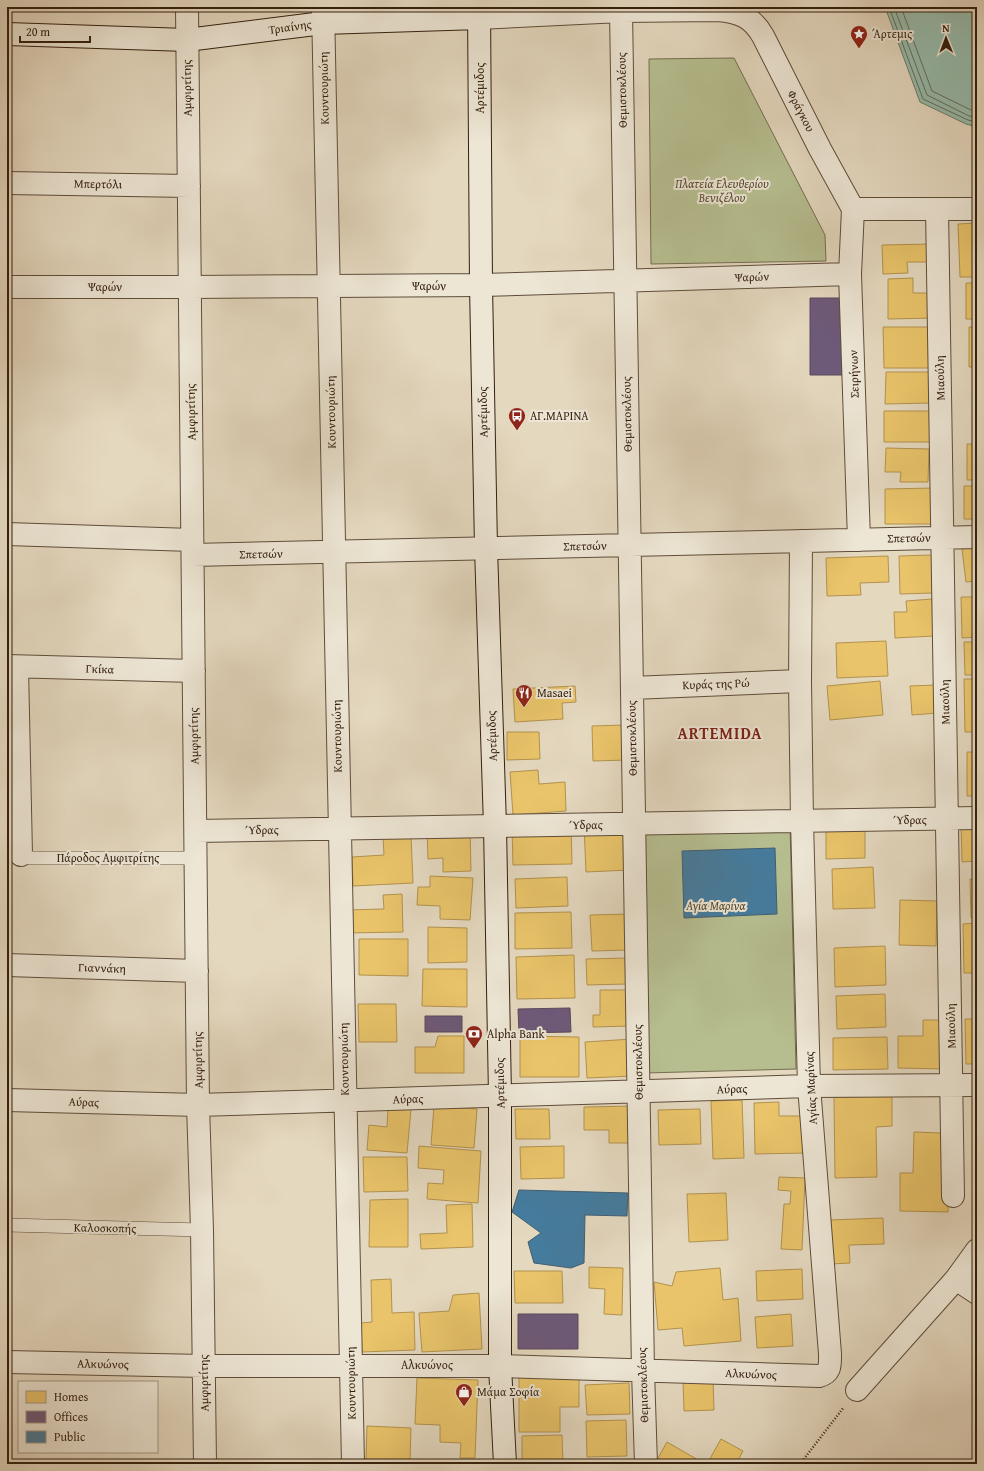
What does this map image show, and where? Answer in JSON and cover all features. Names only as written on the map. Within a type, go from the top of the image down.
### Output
[{"type":"street","name":"Αμφιρτίτης","points":[[187,7],[198,1106],[202,1230],[205,1464]]},
{"type":"street","name":"Τριαίνης","points":[[7,34],[187,40],[323,15],[621,11]]},
{"type":"street","name":"Φράγκου","points":[[621,11],[730,11],[742,15],[757,25],[764,36],[820,149],[853,209]]},
{"type":"street","name":"Θεμιστοκλέους","points":[[621,11],[642,1371],[646,1464]]},
{"type":"street","name":"Αρτέμιδος","points":[[479,12],[481,286],[486,548],[495,826],[500,1096],[500,1366],[505,1464]]},
{"type":"street","name":"Κουντουριώτη","points":[[323,15],[353,1464]]},
{"type":"street","name":"Μπερτόλι","points":[[7,183],[188,186]]},
{"type":"street","points":[[853,209],[977,209]]},
{"type":"street","name":"Σειρήνων","points":[[853,209],[850,274],[859,540]]},
{"type":"street","name":"Μιαούλη","points":[[937,209],[953,1196]]},
{"type":"street","name":"Ψαρών","points":[[7,287],[190,288],[481,286],[625,280],[850,274]]},
{"type":"street","name":"Σπετσών","points":[[7,534],[192,548],[334,552],[977,537]]},
{"type":"street","name":"Αγίας Μαρίνας","points":[[802,541],[800,681],[802,821],[810,1086],[830,1354]]},
{"type":"street","points":[[12,666],[21,855]]},
{"type":"street","name":"Γκίκα","points":[[12,666],[194,671]]},
{"type":"street","name":"Κυράς της Ρώ","points":[[632,688],[800,681]]},
{"type":"street","name":"Ύδρας","points":[[196,831],[977,818]]},
{"type":"street","name":"Γιαννάκη","points":[[7,965],[197,971]]},
{"type":"street","name":"Αύρας","points":[[7,1100],[198,1106],[810,1086],[977,1086]]},
{"type":"street","points":[[857,1390],[956,1279],[977,1250]]},
{"type":"street","points":[[956,1279],[977,1292]]},
{"type":"street","name":"Αλκυώνος","points":[[7,1362],[204,1366],[500,1366],[819,1376],[828,1372],[830,1366],[830,1354]]},
{"type":"lane","name":"Πάροδος Αμφιτρίτης","points":[[21,855],[30,858],[196,858]]},
{"type":"lane","name":"Καλοσκοπής","points":[[7,1225],[202,1230]]},
{"type":"path","points":[[800,1464],[857,1390]]},
{"type":"green space","name":"Πλατεία Ελευθερίου Βενιζέλου","points":[[734,58],[825,235],[826,261],[651,264],[649,59]]},
{"type":"green space","name":"Αγία Μαρίνα","points":[[790,823],[796,1069],[645,1073],[639,827]]},
{"type":"water","points":[[885,7],[977,7],[977,127],[966,124],[920,102]]},
{"type":"building: Homes","points":[[977,223],[977,277],[960,277],[958,224]]},
{"type":"building: Homes","points":[[932,244],[933,262],[907,262],[908,273],[883,274],[882,245]]},
{"type":"building: Homes","points":[[913,278],[913,293],[935,293],[935,318],[888,319],[888,279]]},
{"type":"building: Homes","points":[[966,283],[977,283],[977,319],[966,319]]},
{"type":"building: Homes","points":[[883,327],[931,327],[931,368],[884,368]]},
{"type":"building: Homes","points":[[969,327],[977,327],[977,367],[969,367]]},
{"type":"building: Homes","points":[[886,372],[932,372],[933,403],[885,404]]},
{"type":"building: Homes","points":[[884,411],[933,411],[932,442],[884,442]]},
{"type":"building: Homes","points":[[967,444],[977,444],[977,480],[967,480]]},
{"type":"building: Homes","points":[[886,448],[929,449],[928,482],[900,482],[901,472],[885,472]]},
{"type":"building: Homes","points":[[964,486],[977,486],[977,519],[964,519]]},
{"type":"building: Homes","points":[[934,488],[935,524],[885,524],[885,489]]},
{"type":"building: Homes","points":[[977,547],[977,581],[966,582],[962,549]]},
{"type":"building: Homes","points":[[932,555],[933,593],[900,594],[899,556]]},
{"type":"building: Homes","points":[[888,556],[889,582],[860,583],[861,595],[827,596],[826,558]]},
{"type":"building: Homes","points":[[961,597],[977,597],[977,637],[962,638]]},
{"type":"building: Homes","points":[[932,599],[934,636],[895,638],[894,612],[907,612],[906,601]]},
{"type":"building: Homes","points":[[886,641],[888,676],[837,678],[836,643]]},
{"type":"building: Homes","points":[[964,642],[977,642],[977,675],[965,675]]},
{"type":"building: Homes","points":[[964,679],[977,679],[977,732],[965,732]]},
{"type":"building: Homes","points":[[880,681],[883,715],[830,720],[827,686]]},
{"type":"building: Homes","points":[[936,685],[938,713],[912,715],[910,686]]},
{"type":"building: Homes","points":[[575,686],[576,702],[562,703],[563,719],[515,722],[513,689]]},
{"type":"building: Homes","points":[[626,725],[627,760],[593,761],[592,726]]},
{"type":"building: Homes","points":[[507,732],[539,732],[540,759],[507,760]]},
{"type":"building: Homes","points":[[967,752],[977,752],[977,796],[967,796]]},
{"type":"building: Homes","points":[[538,770],[539,784],[565,782],[566,811],[513,815],[510,772]]},
{"type":"building: Homes","points":[[627,824],[629,870],[586,872],[584,826]]},
{"type":"building: Homes","points":[[977,825],[977,861],[962,862],[961,826]]},
{"type":"building: Homes","points":[[571,827],[572,864],[513,865],[512,829]]},
{"type":"building: Homes","points":[[826,829],[865,829],[865,858],[826,859]]},
{"type":"building: Homes","points":[[470,830],[471,871],[443,872],[443,858],[428,859],[427,831]]},
{"type":"building: Homes","points":[[411,835],[413,883],[353,886],[352,857],[384,855],[383,836]]},
{"type":"building: Homes","points":[[873,867],[875,908],[833,909],[832,869]]},
{"type":"building: Homes","points":[[977,871],[977,918],[971,918],[970,879],[974,880]]},
{"type":"building: Homes","points":[[430,876],[473,878],[470,920],[440,919],[440,906],[417,905],[418,887],[430,887]]},
{"type":"building: Homes","points":[[567,877],[568,906],[516,908],[515,879]]},
{"type":"building: Homes","points":[[402,894],[403,932],[347,933],[346,910],[384,909],[383,895]]},
{"type":"building: Homes","points":[[900,900],[937,901],[936,946],[899,945]]},
{"type":"building: Homes","points":[[571,912],[572,948],[515,949],[515,913]]},
{"type":"building: Homes","points":[[628,914],[629,950],[592,951],[590,915]]},
{"type":"building: Homes","points":[[977,923],[977,973],[964,973],[963,924]]},
{"type":"building: Homes","points":[[428,927],[467,928],[467,962],[428,963]]},
{"type":"building: Homes","points":[[359,939],[408,939],[408,976],[359,975]]},
{"type":"building: Homes","points":[[885,946],[886,985],[835,987],[834,948]]},
{"type":"building: Homes","points":[[574,955],[575,998],[517,999],[516,957]]},
{"type":"building: Homes","points":[[627,958],[627,984],[587,985],[586,959]]},
{"type":"building: Homes","points":[[423,969],[467,969],[467,1007],[422,1006]]},
{"type":"building: Homes","points":[[600,990],[631,990],[631,1026],[593,1027],[593,1015],[600,1015]]},
{"type":"building: Homes","points":[[885,994],[886,1027],[837,1029],[836,996]]},
{"type":"building: Homes","points":[[358,1004],[396,1004],[397,1042],[359,1042]]},
{"type":"building: Homes","points":[[965,1019],[977,1019],[977,1064],[966,1064]]},
{"type":"building: Homes","points":[[923,1020],[945,1020],[944,1069],[898,1068],[898,1036],[923,1036]]},
{"type":"building: Homes","points":[[438,1036],[464,1036],[464,1073],[415,1073],[415,1047],[435,1047]]},
{"type":"building: Homes","points":[[520,1036],[579,1037],[579,1077],[520,1077]]},
{"type":"building: Homes","points":[[887,1037],[888,1069],[833,1070],[833,1038]]},
{"type":"building: Homes","points":[[632,1039],[634,1076],[587,1078],[585,1042]]},
{"type":"building: Homes","points":[[892,1096],[892,1126],[876,1127],[877,1177],[835,1178],[834,1097]]},
{"type":"building: Homes","points":[[742,1100],[744,1158],[713,1159],[711,1101]]},
{"type":"building: Homes","points":[[779,1102],[779,1116],[808,1116],[808,1153],[755,1154],[754,1103]]},
{"type":"building: Homes","points":[[434,1106],[477,1109],[474,1148],[431,1145]]},
{"type":"building: Homes","points":[[633,1106],[633,1143],[609,1143],[609,1130],[584,1130],[584,1107]]},
{"type":"building: Homes","points":[[388,1107],[411,1109],[407,1153],[367,1150],[369,1125],[387,1127]]},
{"type":"building: Homes","points":[[515,1109],[549,1109],[550,1139],[516,1139]]},
{"type":"building: Homes","points":[[700,1109],[701,1144],[659,1145],[658,1110]]},
{"type":"building: Homes","points":[[914,1132],[942,1133],[948,1165],[948,1212],[900,1211],[900,1173],[913,1173]]},
{"type":"building: Homes","points":[[977,1144],[977,1160],[973,1158]]},
{"type":"building: Homes","points":[[419,1146],[481,1151],[478,1203],[427,1199],[428,1183],[443,1184],[444,1170],[418,1168]]},
{"type":"building: Homes","points":[[564,1146],[564,1178],[521,1179],[520,1147]]},
{"type":"building: Homes","points":[[363,1157],[407,1157],[408,1191],[364,1192]]},
{"type":"building: Homes","points":[[779,1177],[805,1178],[802,1250],[781,1249],[784,1204],[790,1204],[791,1191],[778,1190]]},
{"type":"building: Homes","points":[[726,1193],[728,1240],[689,1242],[687,1194]]},
{"type":"building: Homes","points":[[408,1199],[408,1247],[369,1247],[370,1200]]},
{"type":"building: Homes","points":[[472,1204],[473,1247],[421,1249],[420,1234],[447,1233],[446,1205]]},
{"type":"building: Homes","points":[[883,1218],[884,1244],[849,1245],[850,1263],[831,1264],[830,1220]]},
{"type":"building: Homes","points":[[589,1267],[623,1268],[622,1315],[604,1314],[605,1289],[589,1288]]},
{"type":"building: Homes","points":[[720,1268],[723,1300],[738,1298],[741,1341],[684,1346],[682,1328],[658,1330],[654,1282],[672,1286],[676,1272]]},
{"type":"building: Homes","points":[[802,1269],[803,1299],[757,1301],[756,1271]]},
{"type":"building: Homes","points":[[514,1271],[562,1271],[563,1303],[515,1303]]},
{"type":"building: Homes","points":[[391,1279],[392,1313],[414,1312],[415,1350],[362,1352],[361,1323],[372,1322],[371,1280]]},
{"type":"building: Homes","points":[[479,1293],[482,1349],[422,1352],[419,1313],[449,1311],[453,1295]]},
{"type":"building: Homes","points":[[791,1314],[793,1346],[757,1348],[755,1317]]},
{"type":"building: Homes","points":[[519,1376],[579,1376],[579,1407],[560,1407],[560,1432],[519,1432]]},
{"type":"building: Homes","points":[[417,1378],[478,1380],[475,1458],[460,1458],[461,1443],[440,1442],[440,1425],[415,1424]]},
{"type":"building: Homes","points":[[683,1379],[713,1379],[714,1410],[684,1411]]},
{"type":"building: Homes","points":[[629,1383],[630,1414],[587,1415],[585,1385]]},
{"type":"building: Homes","points":[[626,1420],[627,1456],[587,1457],[586,1421]]},
{"type":"building: Homes","points":[[367,1426],[411,1428],[410,1462],[366,1461]]},
{"type":"building: Homes","points":[[562,1435],[563,1464],[522,1464],[522,1436]]},
{"type":"building: Homes","points":[[721,1439],[743,1451],[736,1464],[707,1464]]},
{"type":"building: Homes","points":[[667,1442],[705,1464],[658,1464],[658,1458]]},
{"type":"building: Homes","points":[[475,1462],[475,1464],[438,1464],[438,1463]]},
{"type":"building: Homes","points":[[624,1463],[624,1464],[582,1464]]},
{"type":"building: Offices","points":[[810,298],[845,298],[845,375],[810,375]]},
{"type":"building: Offices","points":[[570,1008],[571,1032],[519,1033],[518,1009]]},
{"type":"building: Offices","points":[[425,1016],[462,1016],[462,1032],[425,1032]]},
{"type":"building: Offices","points":[[518,1314],[578,1314],[578,1349],[518,1349]]},
{"type":"building: Public","name":"Αγία Μαρίνα","points":[[775,848],[777,914],[684,918],[682,851]]},
{"type":"building: Public","points":[[519,1190],[628,1193],[627,1216],[585,1215],[584,1263],[571,1268],[534,1263],[528,1242],[541,1233],[512,1212]]},
{"type":"place","name":"Άρτεμις","points":[[859,49]]},
{"type":"place","name":"ΑΓ.ΜΑΡΙΝΑ","points":[[517,431]]},
{"type":"place","name":"Masaei","points":[[524,708]]},
{"type":"place","name":"Alpha Bank","points":[[474,1049]]},
{"type":"place","name":"Μάμα Σοφία","points":[[464,1407]]},
{"type":"district","name":"ARTEMIDA","points":[[720,733]]}]
